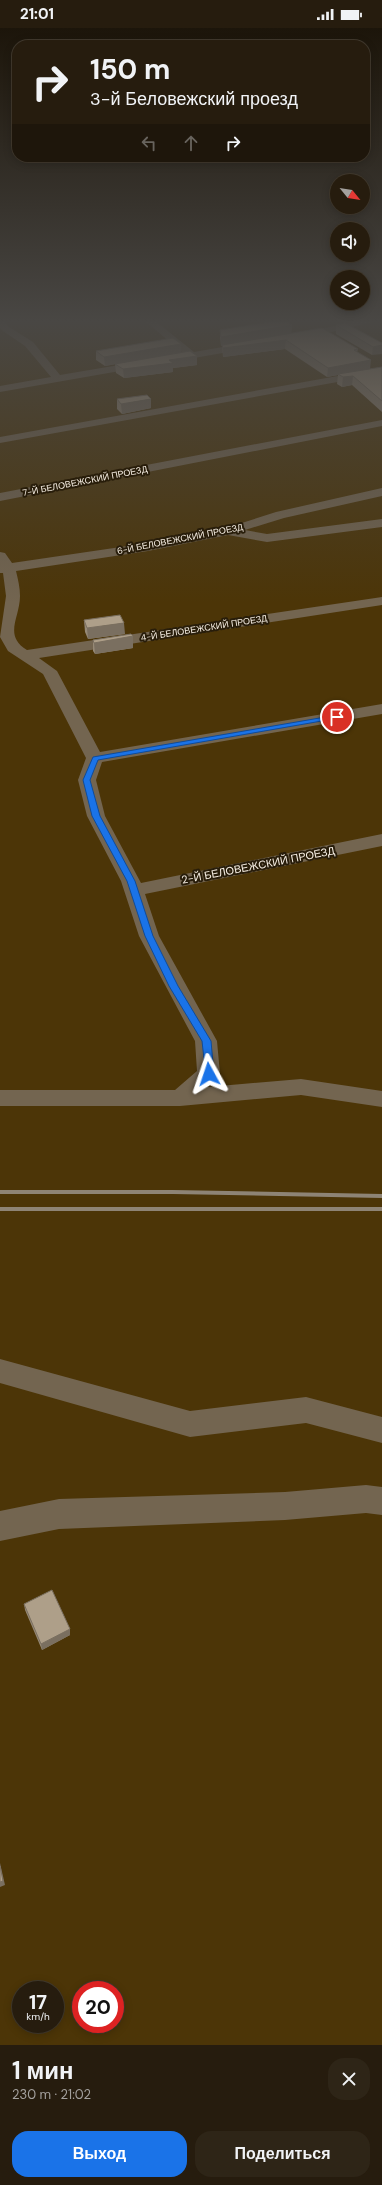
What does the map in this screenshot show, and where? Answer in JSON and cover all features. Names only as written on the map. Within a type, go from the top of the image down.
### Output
[{"type":"lane","points":[[0,440],[135,414]]},
{"type":"lane","name":"7-Й БЕЛОВЕЖСКИЙ ПРОЕЗД","points":[[0,497],[382,423]]},
{"type":"lane","name":"6-Й БЕЛОВЕЖСКИЙ ПРОЕЗД","points":[[3,564],[148,547],[228,531],[281,516],[382,492]]},
{"type":"lane","points":[[228,531],[267,538],[382,523]]},
{"type":"lane","points":[[3,564],[13,596],[6,634],[13,648],[49,671],[95,758],[87,780],[96,816],[134,890],[149,936],[174,986],[206,1041],[209,1074],[180,1098]]},
{"type":"lane","name":"4-Й БЕЛОВЕЖСКИЙ ПРОЕЗД","points":[[26,655],[382,601]]},
{"type":"lane","points":[[95,758],[382,709]]},
{"type":"lane","name":"2-Й БЕЛОВЕЖСКИЙ ПРОЕЗД","points":[[134,890],[382,840]]},
{"type":"lane","points":[[0,1098],[180,1098],[301,1087],[382,1099]]},
{"type":"lane","points":[[0,1371],[190,1424],[306,1410],[382,1430]]},
{"type":"lane","points":[[0,1526],[59,1514],[285,1506],[366,1499],[382,1501]]},
{"type":"shaded area","points":[[0,414],[382,414],[382,2045],[0,2045]]},
{"type":"building","points":[[120,615],[124,623],[87,628],[84,620]]},
{"type":"building","points":[[131,634],[133,636],[94,643],[93,640]]},
{"type":"building","points":[[52,1590],[70,1629],[41,1644],[24,1604]]},
{"type":"building","points":[[0,1866],[3,1881],[0,1882]]},
{"type":"railway","points":[[0,1192],[173,1192],[382,1196]]},
{"type":"railway","points":[[0,1209],[382,1209]]},
{"type":"route","points":[[209,1074],[206,1041],[174,986],[149,936],[131,881],[96,816],[87,780],[95,758],[337,717]]}]
